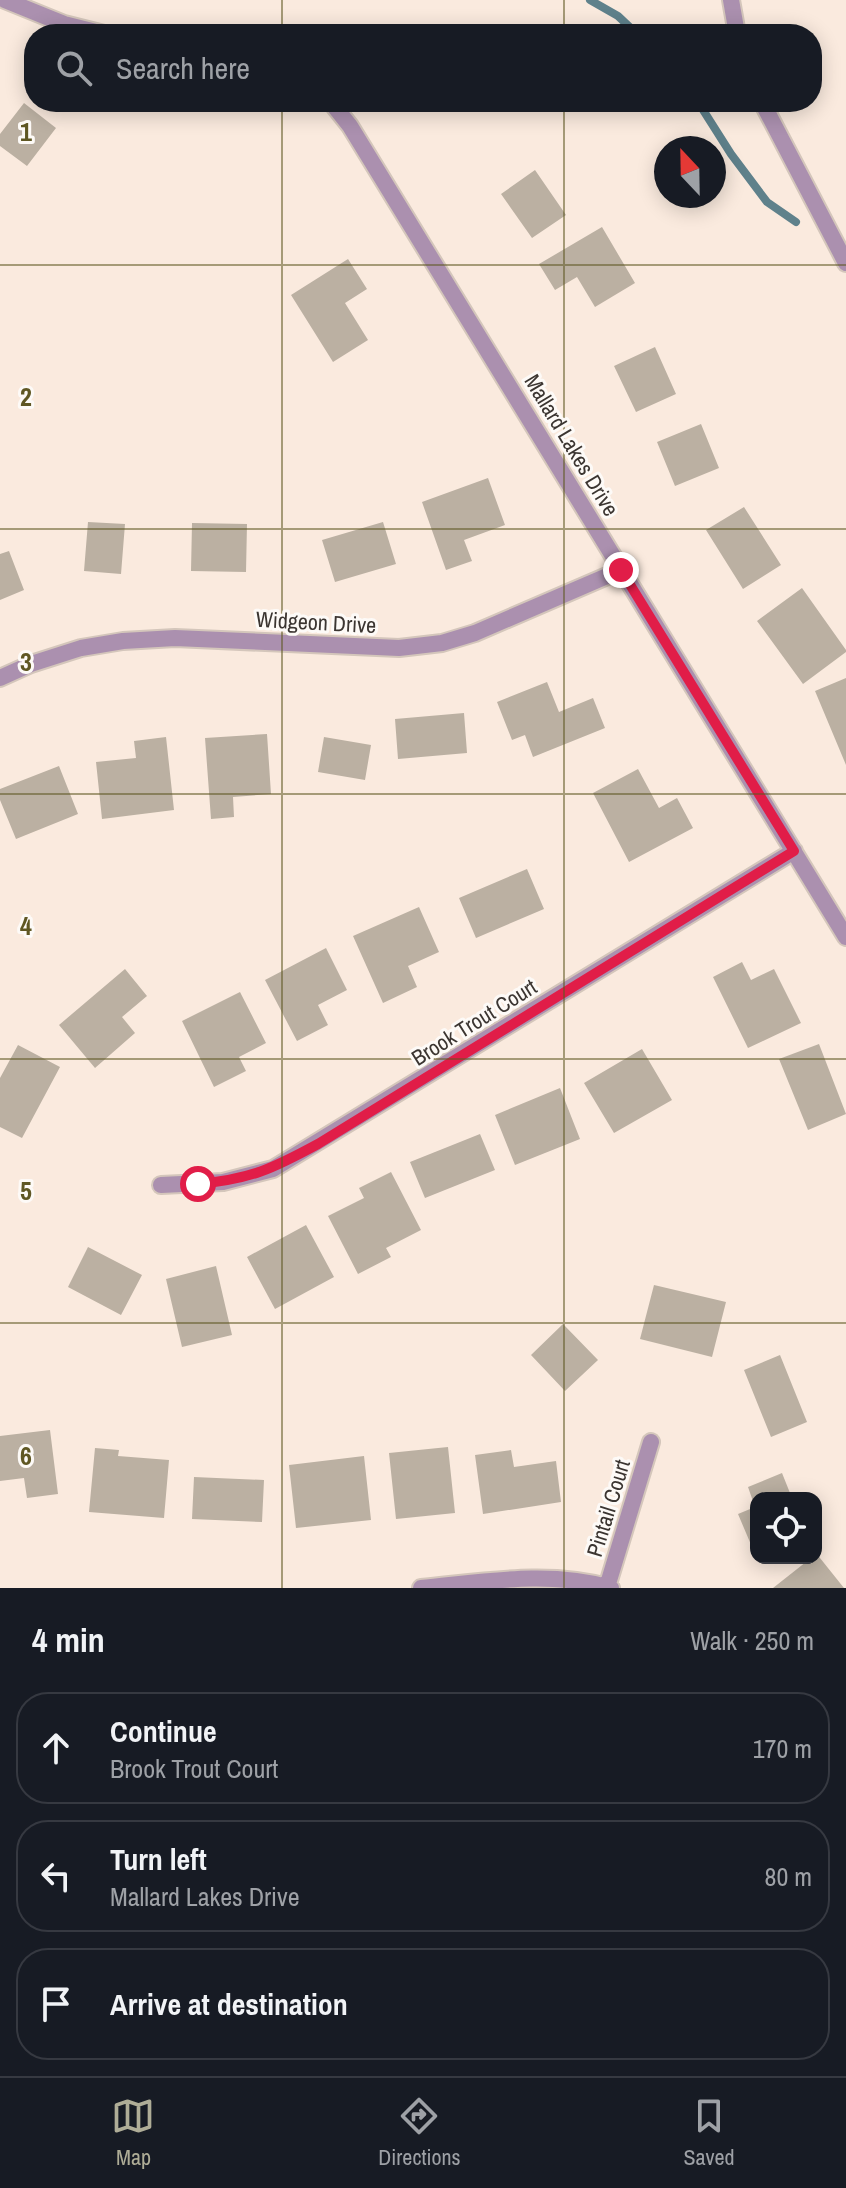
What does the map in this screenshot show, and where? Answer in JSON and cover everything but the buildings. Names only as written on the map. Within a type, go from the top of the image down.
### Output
[{"type":"street","points":[[5,0],[64,24]]},
{"type":"street","points":[[731,0],[735,24]]},
{"type":"street","name":"Mallard Lakes Drive","points":[[339,112],[513,388],[846,937]]},
{"type":"street","points":[[767,112],[846,263]]},
{"type":"street","name":"Widgeon Drive","points":[[0,678],[81,648],[123,641],[175,638],[399,648],[442,643],[475,633],[621,570]]},
{"type":"street","name":"Brook Trout Court","points":[[161,1185],[223,1182],[273,1169],[794,851]]},
{"type":"street","name":"Pintail Court","points":[[609,1587],[651,1442]]},
{"type":"street","points":[[421,1588],[537,1578],[565,1579],[609,1587]]},
{"type":"waterway","points":[[590,0],[626,24]]},
{"type":"waterway","points":[[704,112],[767,202],[796,222]]},
{"type":"route","points":[[198,1184],[249,1177],[273,1169],[318,1144],[794,851],[621,570]]}]
